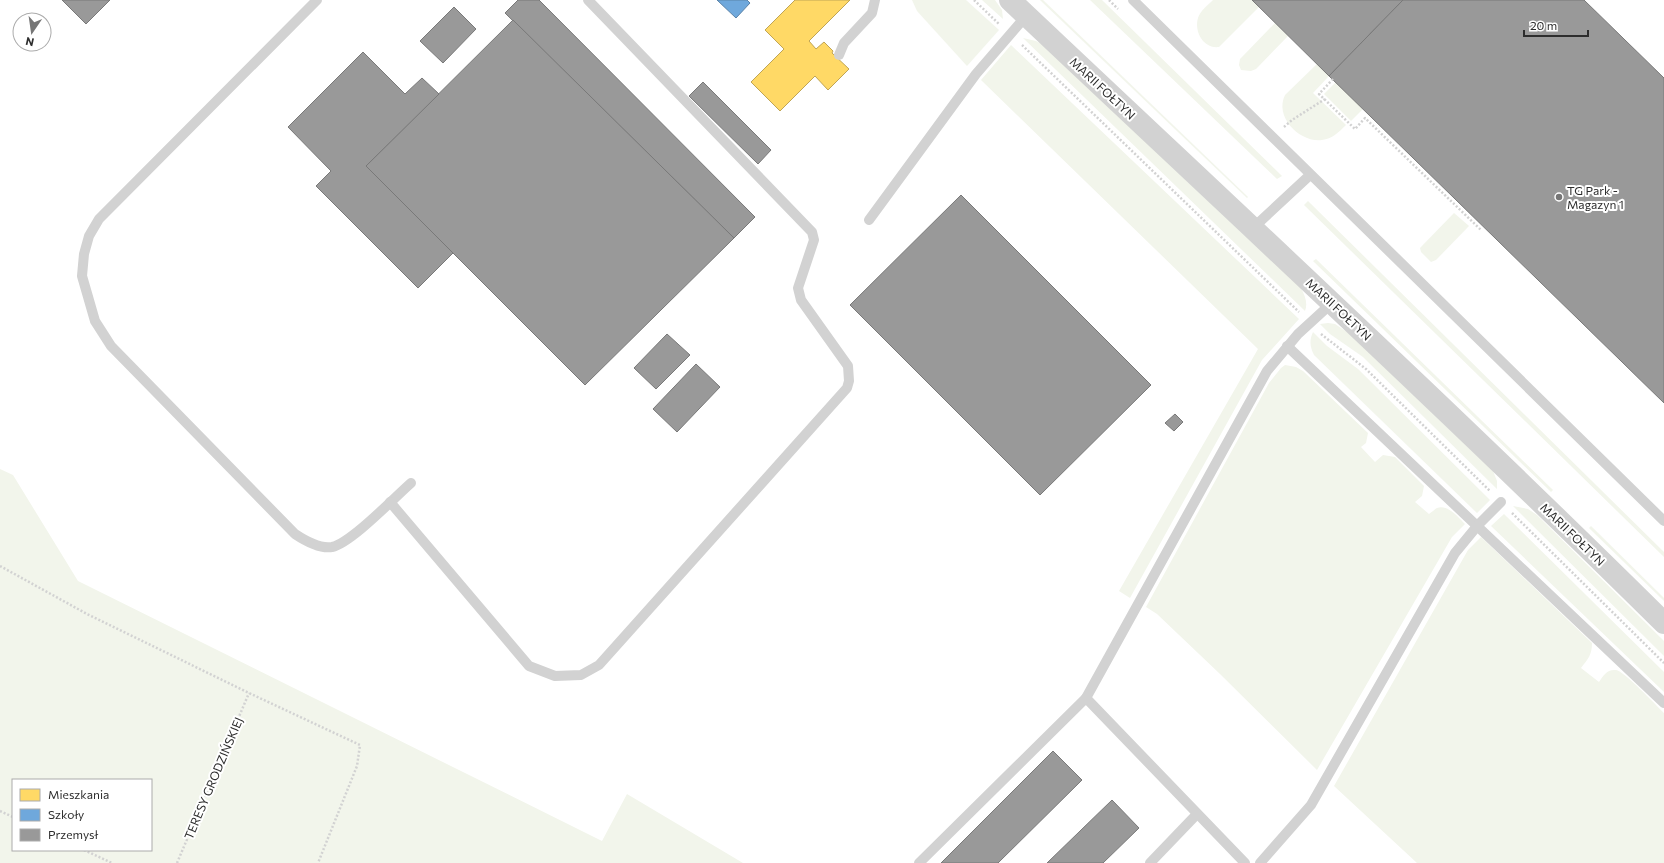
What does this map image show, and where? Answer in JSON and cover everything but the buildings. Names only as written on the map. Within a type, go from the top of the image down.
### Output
[{"type":"street","name":"MARII FOŁTYN","points":[[1010,0],[1333,302],[1561,521],[1664,623]]},
{"type":"lane","points":[[317,0],[99,219],[89,236],[84,254],[82,276],[95,321],[111,346],[295,534],[308,543],[331,547],[348,540],[411,483]]},
{"type":"lane","points":[[390,502],[530,666],[555,676],[581,675],[599,665],[847,388],[849,381],[848,366],[801,300],[798,288],[814,240],[812,232],[588,0]]},
{"type":"lane","points":[[839,55],[844,43],[872,13],[875,0]]},
{"type":"lane","points":[[1133,0],[1664,522]]},
{"type":"lane","points":[[870,220],[976,74],[1027,15]]},
{"type":"lane","points":[[1253,228],[1310,174]]},
{"type":"lane","points":[[918,863],[1086,698],[1267,371],[1287,346],[1333,302]]},
{"type":"lane","points":[[1287,346],[1478,525],[1664,703]]},
{"type":"lane","points":[[1260,863],[1311,805],[1455,553],[1478,525],[1501,502]]},
{"type":"lane","points":[[1086,698],[1245,863]]},
{"type":"lane","points":[[1150,863],[1197,814]]},
{"type":"path","points":[[1333,79],[1319,94],[1355,129],[1365,118],[1482,230]]},
{"type":"path","points":[[0,566],[87,614],[249,693],[360,744],[357,766],[318,863]]},
{"type":"path","name":"TERESY GRODZIŃSKIEJ","points":[[177,863],[249,693]]},
{"type":"path","points":[[0,811],[12,817]]},
{"type":"path","points":[[86,851],[112,863]]},
{"type":"shaded area","points":[[912,0],[966,0],[999,30],[967,66],[917,11]]},
{"type":"shaded area","points":[[982,0],[995,0],[1002,10],[1003,19]]},
{"type":"shaded area","points":[[1040,0],[1043,0],[1248,197],[1247,198]]},
{"type":"shaded area","points":[[1090,0],[1102,0],[1282,176],[1277,179]]},
{"type":"shaded area","points":[[1213,0],[1252,0],[1259,7],[1219,47],[1213,47],[1204,42],[1197,28],[1200,13]]},
{"type":"shaded area","points":[[1275,23],[1288,36],[1256,69],[1251,71],[1241,70],[1239,65],[1240,59]]},
{"type":"shaded area","points":[[1023,38],[1036,41],[1043,45],[1301,288],[1306,300],[1305,311]]},
{"type":"shaded area","points":[[1011,45],[1299,319],[1262,360],[1130,598],[1119,591],[1258,349],[981,80]]},
{"type":"shaded area","points":[[1317,64],[1329,76],[1313,93],[1346,125],[1332,137],[1322,140],[1314,140],[1298,133],[1286,120],[1283,112],[1285,95]]},
{"type":"shaded area","points":[[1336,82],[1363,109],[1351,121],[1324,94]]},
{"type":"shaded area","points":[[1308,201],[1664,552],[1664,557],[1304,205]]},
{"type":"shaded area","points":[[1454,213],[1469,226],[1436,260],[1431,262],[1421,252],[1420,248]]},
{"type":"shaded area","points":[[1316,259],[1553,490],[1551,492],[1313,261]]},
{"type":"shaded area","points":[[1320,324],[1335,324],[1350,334],[1493,471],[1497,481],[1497,489],[1363,357],[1330,334]]},
{"type":"shaded area","points":[[1313,332],[1327,346],[1358,369],[1490,500],[1477,513],[1314,355],[1310,344]]},
{"type":"shaded area","points":[[1285,365],[1296,367],[1303,371],[1368,433],[1366,443],[1361,447],[1375,462],[1383,455],[1395,457],[1424,486],[1422,496],[1415,502],[1429,514],[1437,508],[1445,508],[1453,512],[1465,524],[1452,537],[1317,770],[1220,674],[1157,614],[1146,607],[1269,383]]},
{"type":"shaded area","points":[[0,469],[13,475],[78,581],[602,841],[627,794],[743,863],[0,863]]},
{"type":"shaded area","points":[[1513,506],[1528,509],[1537,515],[1664,641],[1664,656]]},
{"type":"shaded area","points":[[1504,514],[1664,672],[1664,692],[1491,526]]},
{"type":"shaded area","points":[[1591,526],[1664,598],[1664,601],[1589,528]]},
{"type":"shaded area","points":[[1481,537],[1592,643],[1588,659],[1581,668],[1599,682],[1606,673],[1610,671],[1616,670],[1620,672],[1633,682],[1664,713],[1664,863],[1417,863],[1334,786],[1468,550]]},
{"type":"place","name":"TG Park - Magazyn 1","points":[[1559,197]]}]
